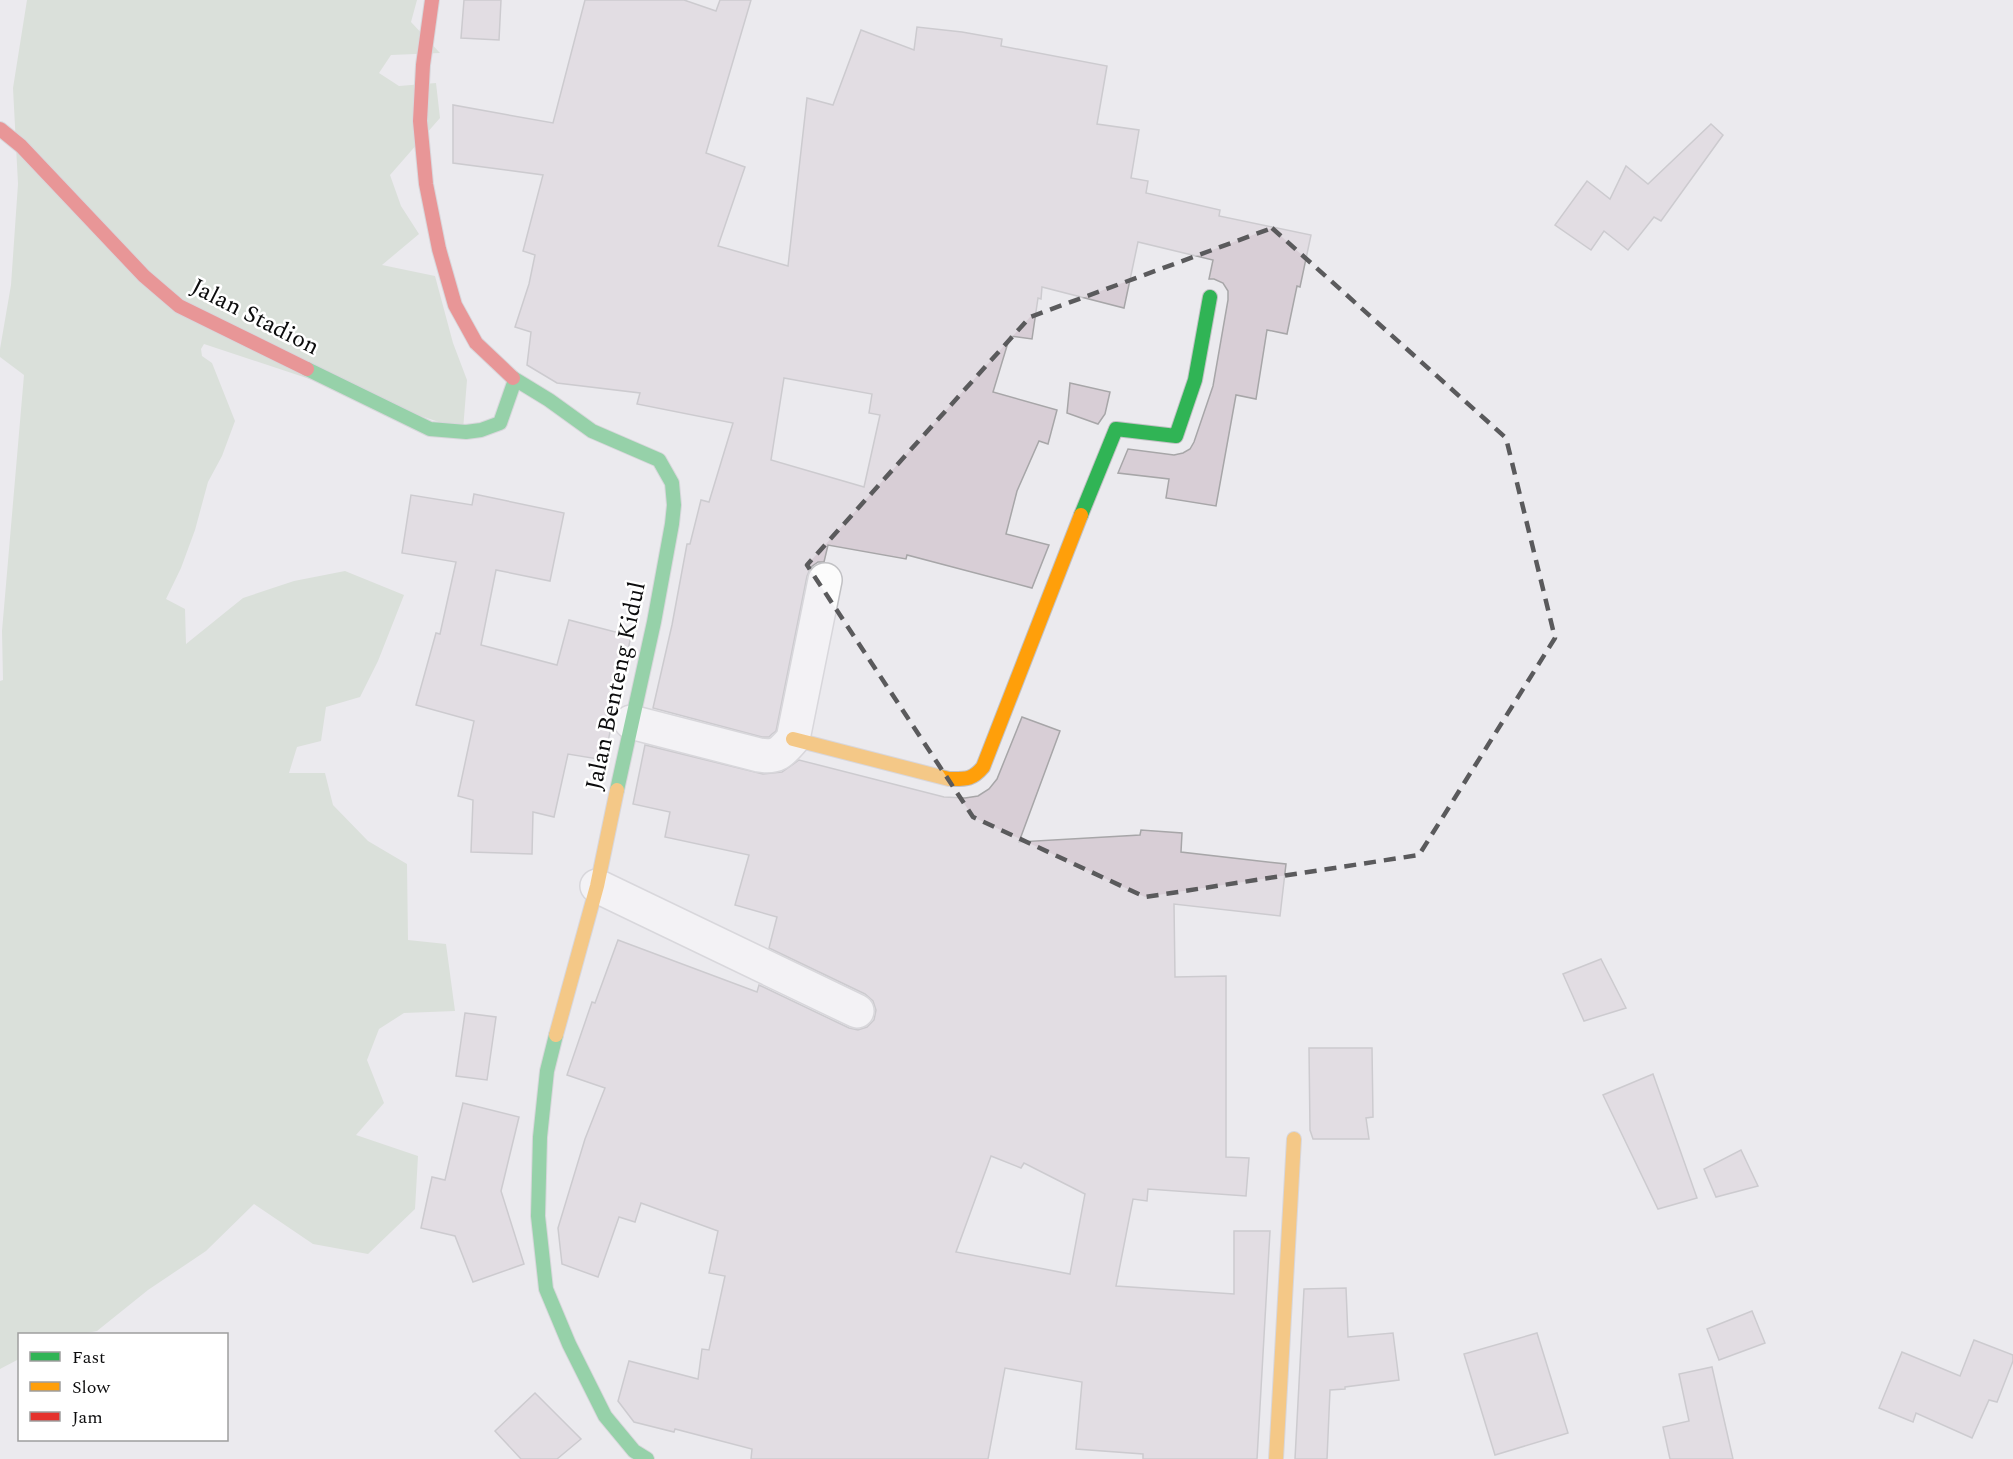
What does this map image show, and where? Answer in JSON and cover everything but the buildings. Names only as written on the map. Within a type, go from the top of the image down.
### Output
[{"type":"street","name":"Jalan Benteng Kidul","points":[[432,0],[423,65],[420,121],[426,184],[439,249],[455,305],[476,344],[515,380],[549,400],[592,431],[659,460],[672,483],[674,505],[672,524],[654,622],[597,886],[569,982],[547,1071],[540,1137],[538,1216],[546,1289],[569,1344],[605,1416],[634,1451],[646,1459]]},
{"type":"street","name":"Jalan Stadion","points":[[0,129],[21,146],[144,276],[179,306],[233,333],[430,429],[456,434],[481,431],[500,423],[515,380]]},
{"type":"street","points":[[793,739],[933,775],[965,779],[975,776],[983,767],[1116,429],[1176,436],[1195,380],[1210,297]]},
{"type":"street","points":[[631,722],[771,757],[782,753],[793,739],[825,579]]},
{"type":"street","points":[[597,886],[857,1011]]},
{"type":"street","points":[[1276,1459],[1294,1139]]},
{"type":"highlighted area","points":[[1272,228],[1506,438],[1555,638],[1419,855],[1145,897],[973,817],[807,565],[1030,317]]},
{"type":"green space","points":[[27,0],[417,0],[411,22],[440,53],[391,55],[379,73],[399,86],[436,83],[440,118],[390,175],[401,206],[419,234],[382,265],[435,276],[453,343],[467,380],[463,430],[204,344],[201,349],[202,356],[212,363],[235,421],[222,456],[208,482],[195,530],[181,568],[166,599],[185,609],[186,644],[243,598],[294,581],[345,571],[404,595],[378,661],[360,697],[326,707],[321,741],[297,747],[289,773],[325,773],[333,805],[368,841],[407,864],[408,940],[446,944],[455,1011],[404,1013],[379,1029],[367,1060],[384,1103],[356,1135],[418,1156],[415,1209],[368,1254],[313,1244],[254,1204],[206,1251],[148,1290],[97,1331],[18,1333],[18,1360],[0,1369],[0,681],[3,680],[2,631],[24,375],[0,357],[11,285],[18,184],[13,88]]},
{"type":"traffic: fast","points":[[1081,515],[1116,429],[1176,436],[1195,380],[1210,297]]},
{"type":"traffic: fast","points":[[307,369],[430,429],[466,432],[481,430],[500,423],[515,380]]},
{"type":"traffic: fast","points":[[513,378],[592,431],[659,460],[672,483],[674,505],[672,524],[654,622],[617,790]]},
{"type":"traffic: fast","points":[[556,1035],[547,1071],[540,1137],[538,1216],[546,1289],[569,1344],[605,1416],[634,1451],[647,1459]]},
{"type":"traffic: slow","points":[[793,739],[949,779],[972,777],[983,767],[1081,515]]},
{"type":"traffic: slow","points":[[556,1035],[597,886],[617,790]]},
{"type":"traffic: slow","points":[[1276,1459],[1294,1139]]},
{"type":"traffic: jam","points":[[432,0],[423,65],[420,121],[426,184],[439,249],[455,305],[476,343],[513,378]]},
{"type":"traffic: jam","points":[[0,129],[21,146],[144,276],[179,306],[307,369]]}]
